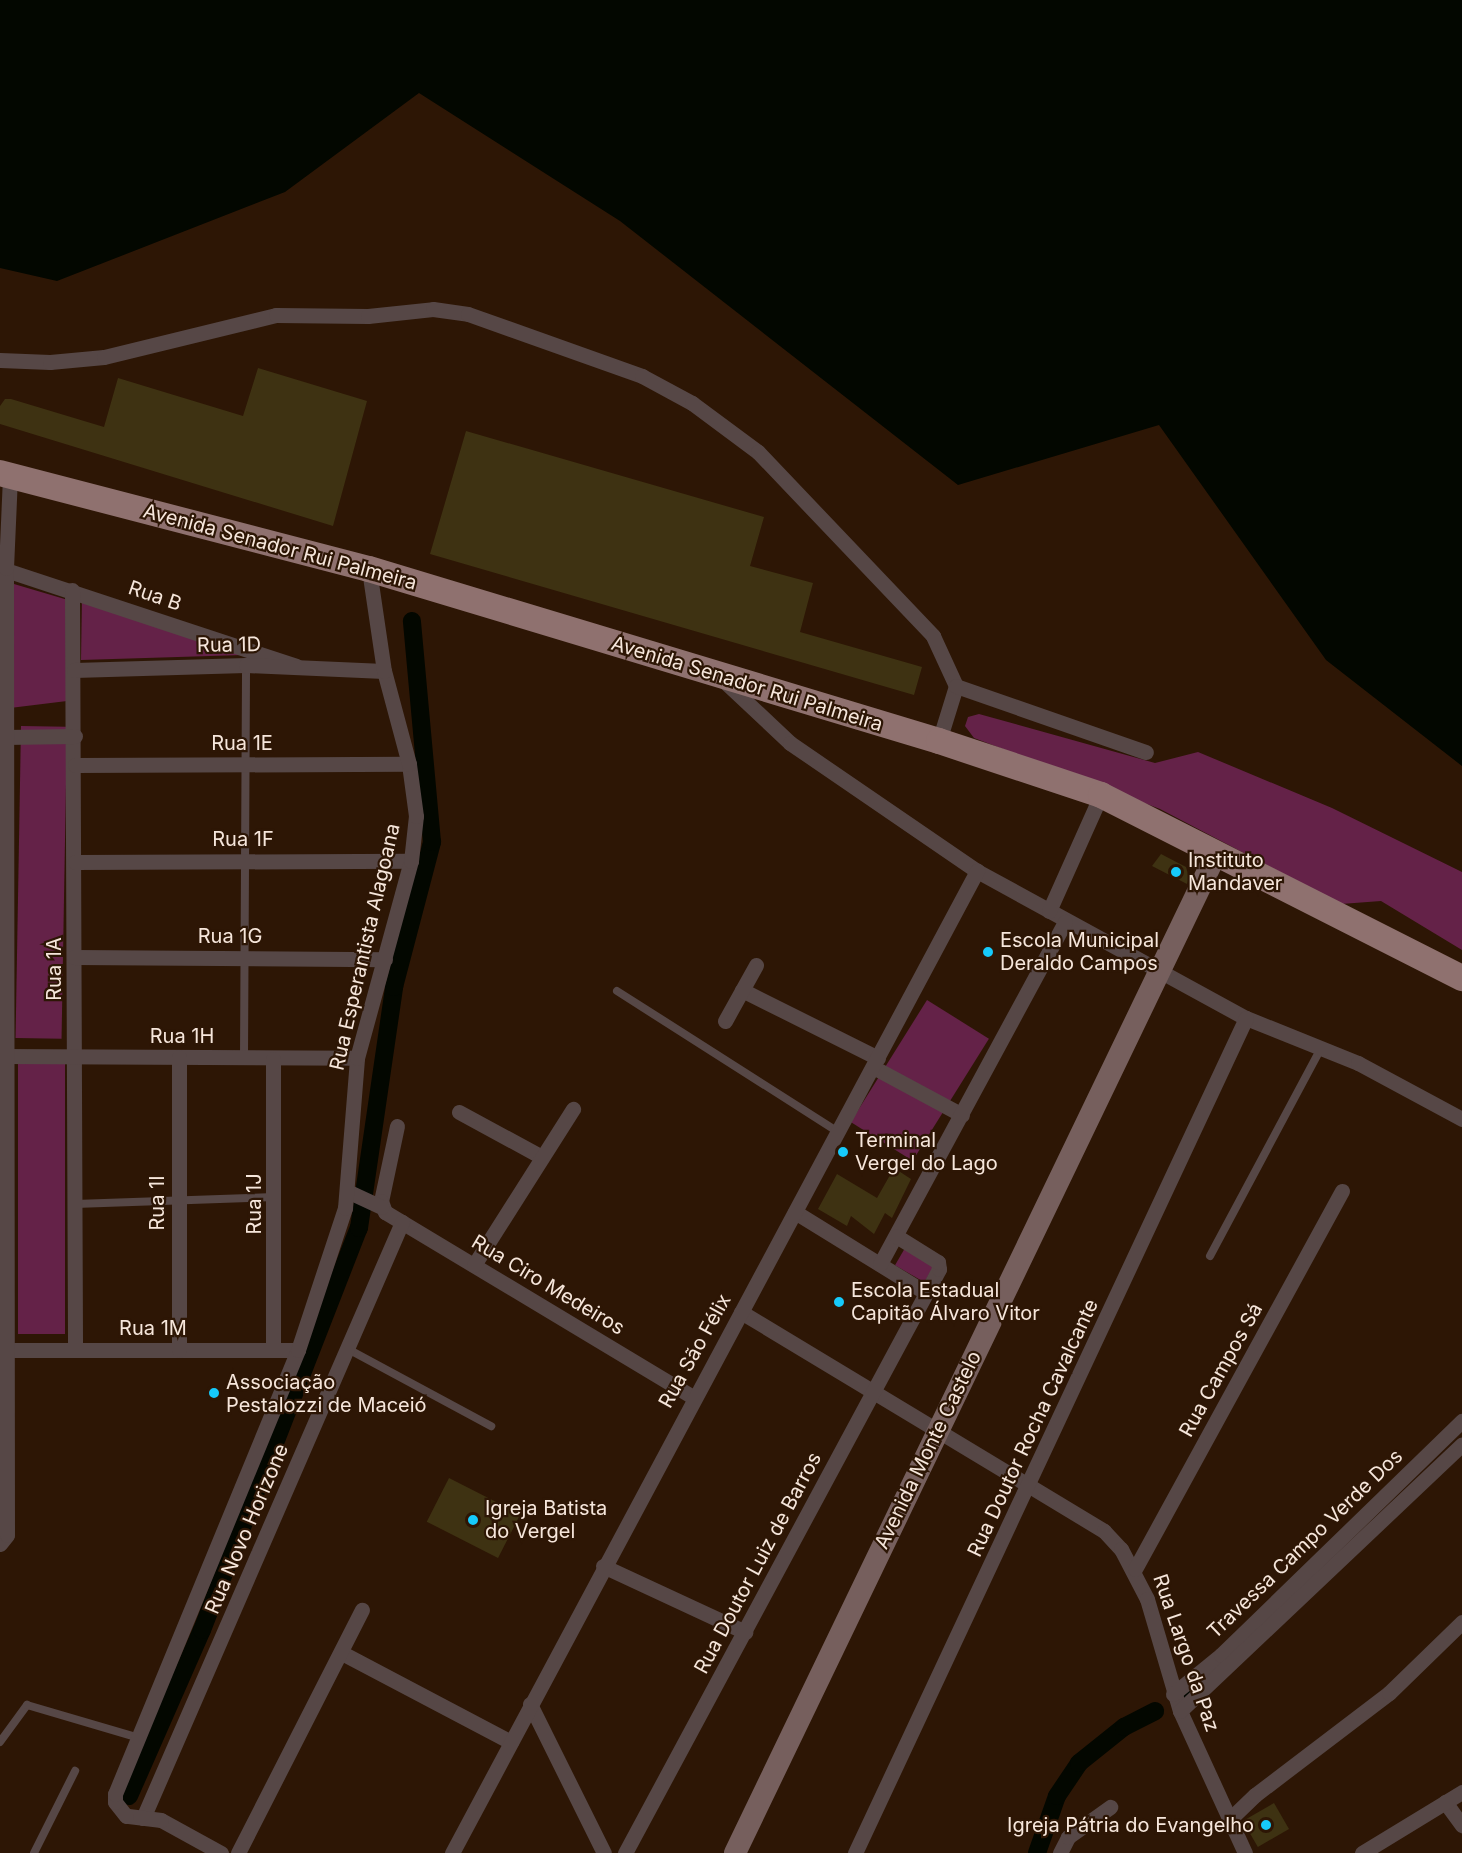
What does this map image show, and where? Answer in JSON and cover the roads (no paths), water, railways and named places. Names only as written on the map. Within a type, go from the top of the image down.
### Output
[{"type":"main road","name":"Avenida Senador Rui Palmeira","points":[[5,475],[369,569],[719,677],[939,741],[1101,795],[1462,978]]},
{"type":"street","points":[[0,360],[50,362],[104,357],[276,315],[368,316],[432,309],[468,314],[642,376],[692,403],[738,435],[777,471],[933,636],[956,686],[939,741]]},
{"type":"street","points":[[4,1539],[3,764],[5,737],[3,568],[5,475]]},
{"type":"street","name":"Rua B","points":[[3,568],[296,666]]},
{"type":"street","name":"Rua Esperantista Alagoana","points":[[143,1818],[126,1816],[116,1802],[115,1794],[136,1737],[298,1350],[338,1234],[368,1200],[357,1058],[411,861],[416,816],[409,764],[384,671],[369,569]]},
{"type":"street","name":"Rua 1A","points":[[72,590],[75,736],[75,1349]]},
{"type":"street","name":"Rua 1D","points":[[74,670],[246,665],[384,671]]},
{"type":"street","points":[[719,677],[790,743],[977,871],[1065,922],[1246,1018],[1321,1048],[1462,1119]]},
{"type":"street","points":[[956,686],[1146,752]]},
{"type":"street","points":[[5,737],[75,736]]},
{"type":"street","name":"Rua 1E","points":[[75,765],[409,764]]},
{"type":"street","points":[[1049,911],[1101,795]]},
{"type":"street","name":"Avenida Monte Castelo","points":[[735,1853],[1216,854]]},
{"type":"street","name":"Rua 1F","points":[[75,862],[411,861]]},
{"type":"street","name":"Rua São Félix","points":[[452,1853],[693,1397],[876,1063],[977,871]]},
{"type":"street","points":[[880,1264],[1065,922]]},
{"type":"street","name":"Rua 1G","points":[[74,957],[386,959]]},
{"type":"street","points":[[725,1021],[756,965]]},
{"type":"street","points":[[742,990],[876,1063],[962,1115]]},
{"type":"street","name":"Rua Doutor Rocha Cavalcante","points":[[855,1853],[1030,1486],[1246,1018]]},
{"type":"street","name":"Rua 1H","points":[[3,1056],[357,1058]]},
{"type":"street","name":"Rua 1I","points":[[179,1057],[179,1350]]},
{"type":"street","name":"Rua 1J","points":[[273,1059],[275,1197],[273,1349]]},
{"type":"street","points":[[474,1265],[573,1109]]},
{"type":"street","points":[[459,1112],[542,1157]]},
{"type":"street","points":[[368,1200],[397,1126]]},
{"type":"street","name":"Rua Campos Sá","points":[[1135,1569],[1342,1191]]},
{"type":"street","name":"Rua Ciro Medeiros","points":[[368,1200],[693,1397]]},
{"type":"street","points":[[795,1212],[926,1293]]},
{"type":"street","name":"Rua Novo Horizone","points":[[143,1818],[246,1588],[345,1348],[402,1222]]},
{"type":"street","name":"Rua Doutor Luiz de Barros","points":[[625,1853],[874,1392],[939,1265],[896,1236]]},
{"type":"street","name":"Rua Largo da Paz","points":[[741,1312],[1104,1531],[1135,1569],[1173,1694],[1245,1853]]},
{"type":"street","name":"Rua 1M","points":[[4,1350],[298,1350]]},
{"type":"street","name":"Travessa Campo Verde Dos","points":[[1173,1694],[1221,1655],[1462,1421]]},
{"type":"street","points":[[1180,1711],[1462,1444]]},
{"type":"street","points":[[603,1566],[745,1632]]},
{"type":"street","points":[[238,1853],[362,1610]]},
{"type":"street","points":[[1229,1820],[1255,1795],[1389,1693],[1462,1622]]},
{"type":"street","points":[[342,1653],[511,1742]]},
{"type":"street","points":[[530,1704],[604,1853]]},
{"type":"street","points":[[1363,1853],[1462,1792]]},
{"type":"street","points":[[1445,1802],[1462,1825]]},
{"type":"street","points":[[1060,1853],[1068,1837],[1110,1807]]},
{"type":"street","points":[[143,1818],[161,1820],[221,1853]]},
{"type":"lane","points":[[244,1057],[246,665]]},
{"type":"lane","points":[[617,991],[838,1132]]},
{"type":"lane","points":[[1210,1256],[1321,1048]]},
{"type":"lane","points":[[75,1204],[275,1197]]},
{"type":"lane","points":[[345,1348],[491,1425]]},
{"type":"lane","points":[[0,1742],[27,1705],[136,1737]]},
{"type":"lane","points":[[33,1853],[75,1771]]},
{"type":"waterway","points":[[129,1796],[202,1630],[359,1228],[394,987],[432,842],[412,621]]},
{"type":"waterway","points":[[1188,1693],[1213,1670]]},
{"type":"waterway","points":[[1037,1853],[1057,1796],[1079,1763],[1124,1727],[1155,1711]]},
{"type":"place","name":"Instituto Mandaver","points":[[1176,872]]},
{"type":"place","name":"Escola Municipal Deraldo Campos","points":[[988,952]]},
{"type":"place","name":"Terminal Vergel do Lago","points":[[843,1152]]},
{"type":"place","name":"Escola Estadual Capitão Álvaro Vitor","points":[[839,1302]]},
{"type":"place","name":"Associação Pestalozzi de Maceió","points":[[214,1393]]},
{"type":"place","name":"Igreja Batista do Vergel","points":[[473,1520]]},
{"type":"place","name":"Igreja Pátria do Evangelho","points":[[1266,1825]]}]
